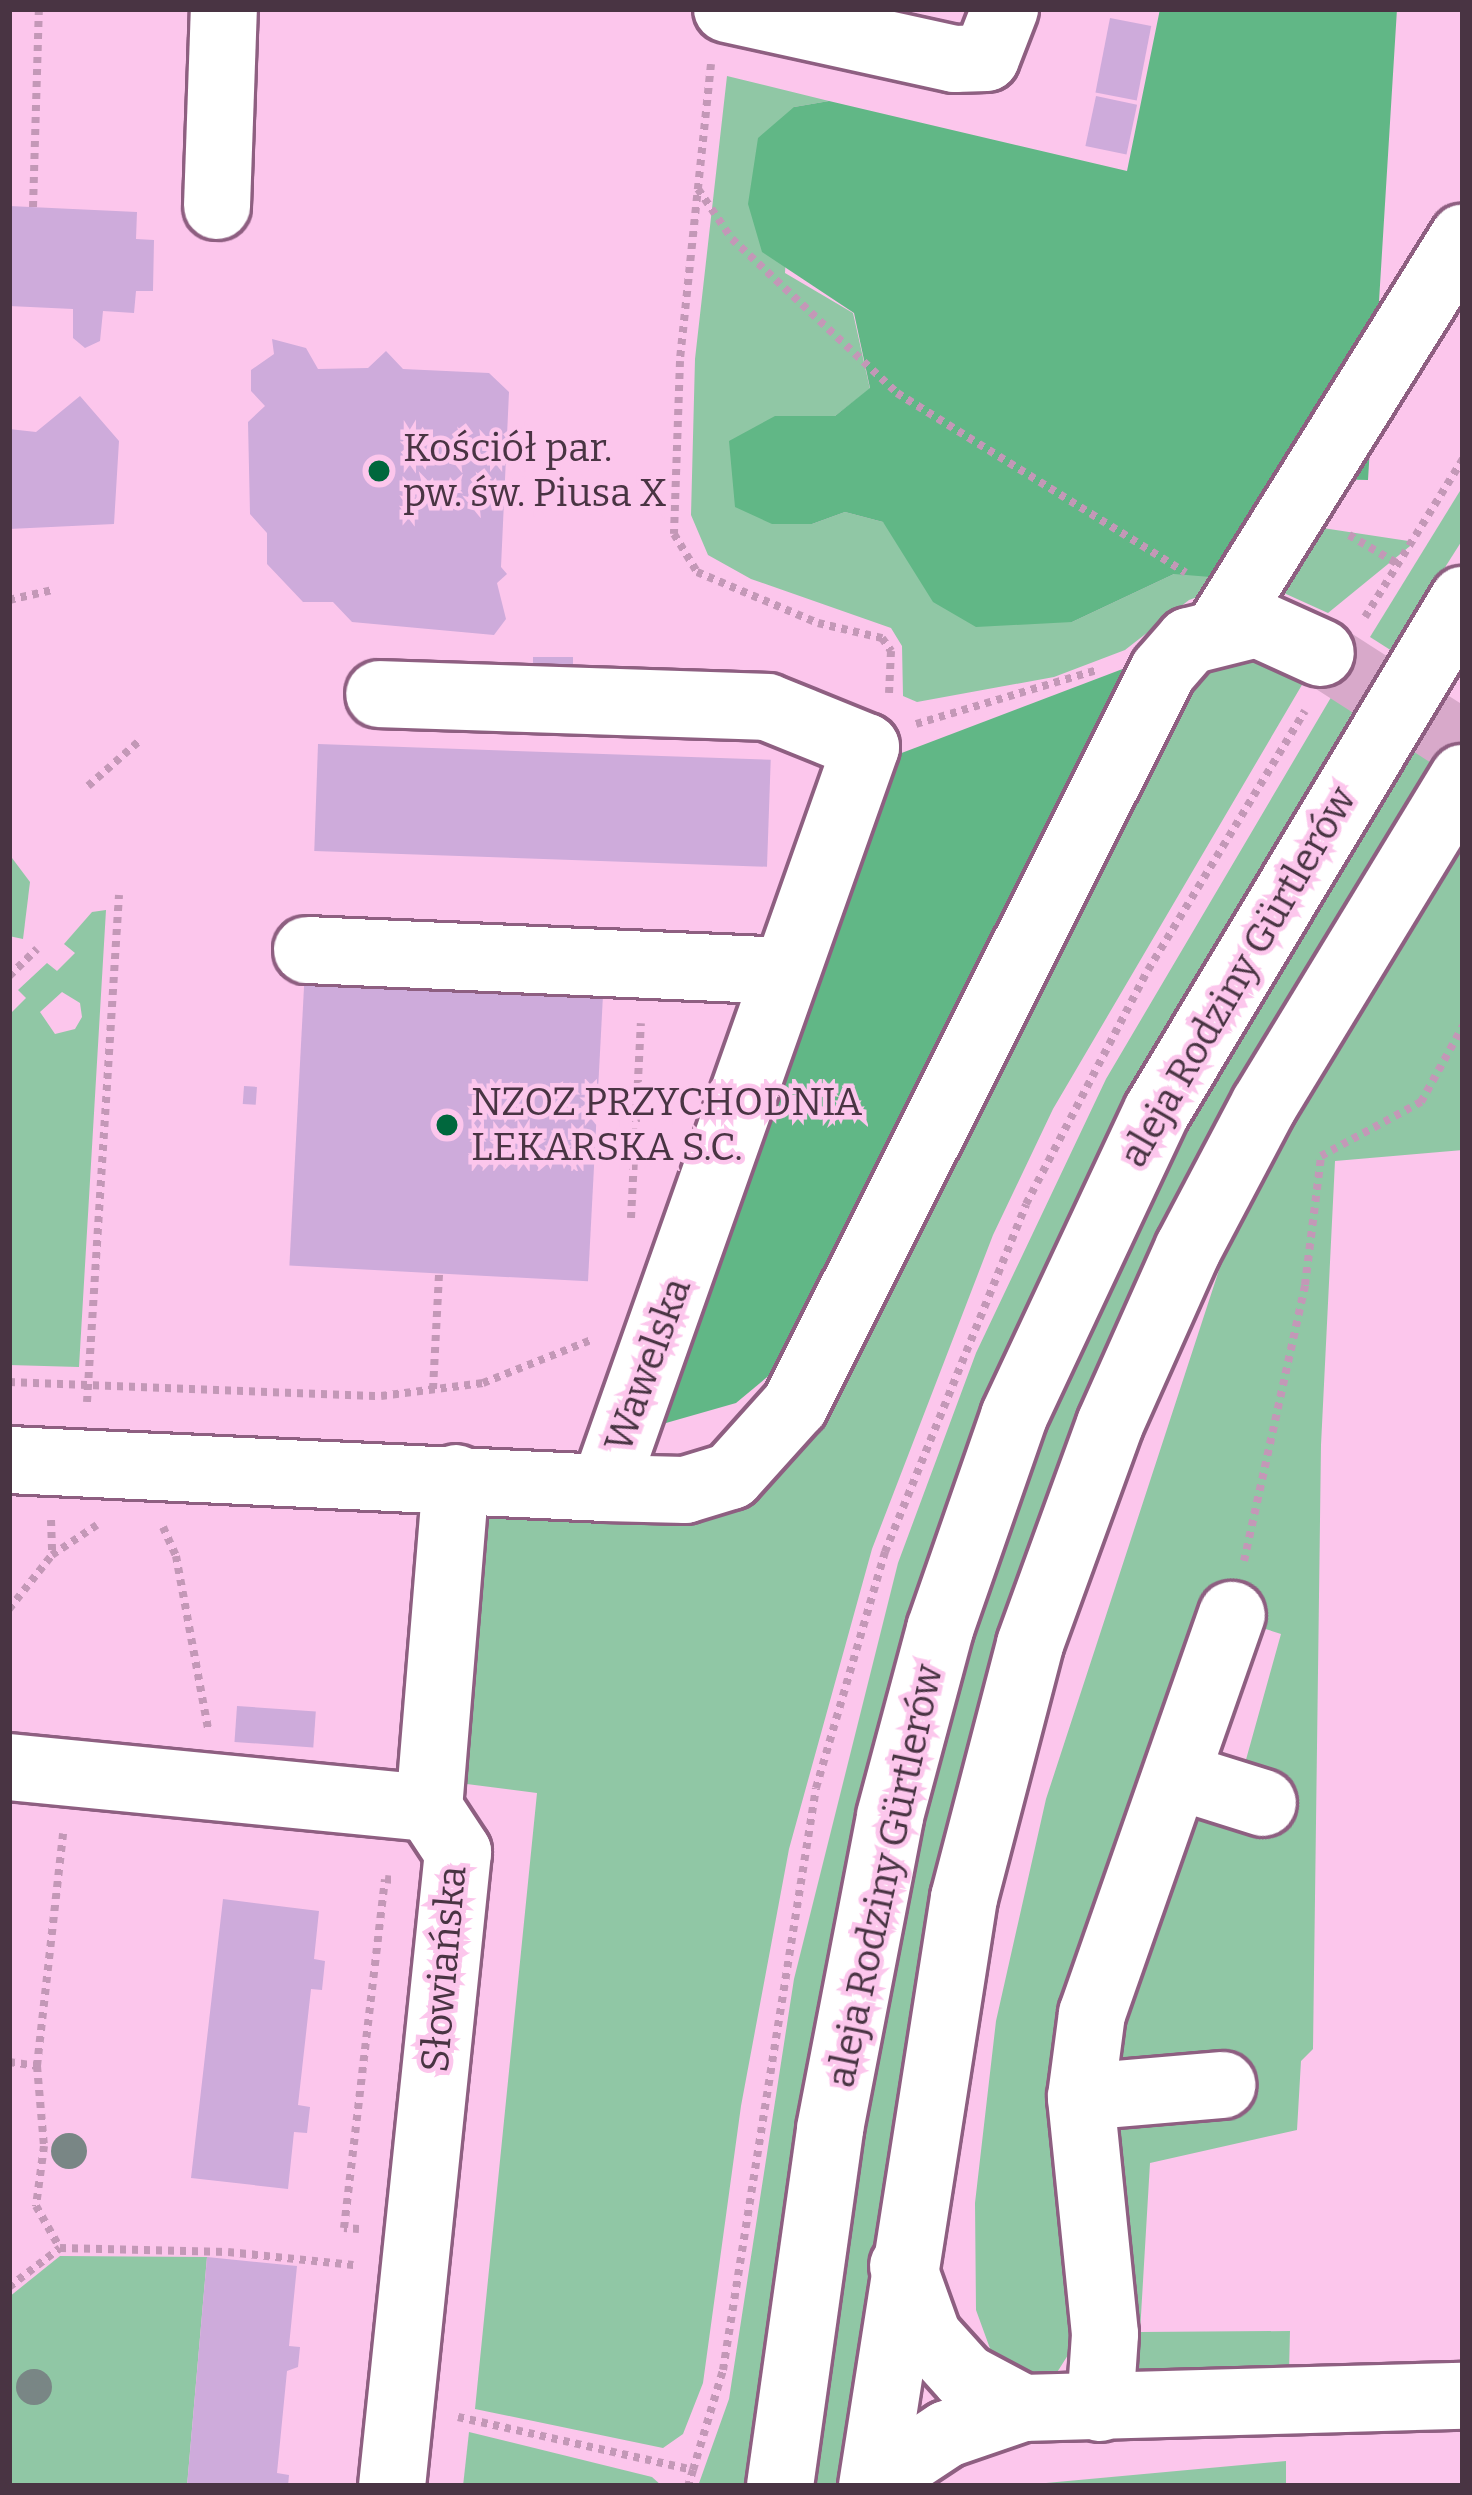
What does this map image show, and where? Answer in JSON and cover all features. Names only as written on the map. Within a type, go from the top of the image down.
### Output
[{"type":"street","points":[[217,206],[224,9]]},
{"type":"street","points":[[719,32],[955,59],[986,58],[1005,9]]},
{"type":"street","points":[[604,1488],[686,1490],[731,1476],[769,1443],[795,1405],[1162,671],[1189,641],[1463,237]]},
{"type":"street","name":"aleja Rodziny Gürtlerów","points":[[780,2486],[830,2129],[890,1816],[940,1629],[1015,1416],[1157,1111],[1463,600]]},
{"type":"street","points":[[1212,606],[1321,653]]},
{"type":"street","points":[[380,694],[766,707],[879,728]]},
{"type":"street","name":"Wawelska","points":[[9,1460],[97,1489],[456,1478],[604,1488],[786,971],[879,728]]},
{"type":"street","name":"aleja Rodziny Gürtlerów","points":[[872,2486],[964,1898],[1030,1644],[1110,1424],[1188,1249],[1264,1105],[1463,778]]},
{"type":"street","points":[[307,950],[786,971]]},
{"type":"street","points":[[429,1808],[456,1478]]},
{"type":"street","points":[[1100,2408],[1105,2334],[1082,2097],[1092,2014],[1232,1615]]},
{"type":"street","name":"Słowiańska","points":[[9,1768],[429,1808],[458,1852],[392,2486]]},
{"type":"street","points":[[1177,1776],[1263,1803]]},
{"type":"street","points":[[1082,2097],[1222,2085]]},
{"type":"street","points":[[903,2266],[928,2336],[965,2378],[1023,2408]]},
{"type":"street","points":[[885,2486],[903,2463],[947,2434],[1023,2408],[1463,2396]]},
{"type":"path","points":[[33,207],[39,9]]},
{"type":"path","points":[[719,32],[697,189],[674,534],[697,572],[747,595],[882,638],[891,651],[879,728]]},
{"type":"path","points":[[697,189],[732,239],[897,393],[1212,606]]},
{"type":"path","points":[[1383,555],[1398,564]]},
{"type":"path","points":[[9,600],[52,590]]},
{"type":"path","points":[[88,786],[138,742]]},
{"type":"path","points":[[9,1609],[97,1489],[88,1385],[118,895]]},
{"type":"path","points":[[9,976],[37,949]]},
{"type":"path","points":[[630,1238],[644,965]]},
{"type":"path","points":[[1232,1615],[1305,1285],[1321,1156],[1421,1102],[1463,1026]]},
{"type":"path","points":[[433,1390],[439,1274]]},
{"type":"path","points":[[9,1382],[381,1396],[483,1383],[578,1350],[610,1325]]},
{"type":"path","points":[[157,1513],[194,1638],[217,1786]]},
{"type":"path","points":[[52,1527],[52,1555]]},
{"type":"path","points":[[60,2248],[36,2206],[44,2146],[38,2066],[64,1829]]},
{"type":"path","points":[[366,2230],[344,2228],[385,1879],[403,1881]]},
{"type":"path","points":[[9,2062],[38,2066]]},
{"type":"path","points":[[9,2287],[60,2248],[228,2252],[415,2271]]},
{"type":"path","points":[[400,2410],[692,2470],[688,2486]]},
{"type":"green space","points":[[1160,9],[1397,9],[1368,480],[1325,479],[1316,527],[1294,573],[1272,582],[1174,574],[1072,622],[976,627],[933,602],[883,522],[845,512],[812,524],[772,524],[735,507],[729,441],[775,416],[835,416],[870,388],[854,313],[762,252],[748,204],[758,138],[794,107],[829,101],[1127,171]]},
{"type":"green space","points":[[727,76],[829,101],[794,107],[785,273],[853,313],[870,389],[835,416],[775,416],[812,524],[845,512],[883,522],[1072,622],[1174,574],[1294,573],[1316,527],[1415,542],[1328,613],[1275,589],[1228,586],[1189,600],[1125,650],[1054,677],[917,702],[903,696],[902,646],[891,628],[751,579],[708,555],[691,515],[695,359]]},
{"type":"green space","points":[[1463,486],[1463,539],[1392,651],[1370,637]]},
{"type":"green space","points":[[1228,646],[1306,678],[1053,1109],[993,1235],[872,1549],[789,1849],[741,2106],[703,2383],[683,2434],[663,2448],[475,2409],[537,1793],[451,1782],[475,1505],[708,1505],[1178,680]]},
{"type":"green space","points":[[1141,662],[778,1368],[736,1403],[652,1427],[899,754]]},
{"type":"green space","points":[[1333,694],[1355,708],[1127,1105],[992,1392],[863,1799],[837,1914],[748,2486],[698,2486],[729,2399],[794,1979],[898,1563],[976,1353],[1106,1079]]},
{"type":"green space","points":[[1406,739],[1434,757],[1190,1179],[985,1687],[908,2023],[842,2486],[807,2486],[881,2003],[949,1700],[1036,1437],[1139,1206]]},
{"type":"green space","points":[[1463,821],[1463,1150],[1335,1161],[1321,1445],[1313,2049],[1301,2061],[1297,2130],[1150,2163],[1140,2332],[1290,2331],[1289,2372],[1156,2385],[1137,2367],[1107,2133],[1245,2105],[1235,2065],[1118,2070],[1114,2023],[1187,1812],[1271,1830],[1287,1788],[1242,1774],[1281,1634],[1206,1610],[1063,2007],[1054,2154],[1080,2336],[1056,2374],[1030,2382],[992,2354],[976,2310],[975,2203],[996,2021],[1046,1799],[1236,1218]]},
{"type":"green space","points":[[9,854],[30,882],[23,939],[9,936]]},
{"type":"green space","points":[[106,910],[79,1367],[9,1365],[9,1015],[26,998],[18,990],[47,963],[57,971],[75,953],[64,944],[92,912]],"holes":[[[62,992],[80,1003],[82,1017],[75,1029],[55,1034],[40,1012]]]},
{"type":"green space","points":[[60,2256],[207,2257],[187,2486],[9,2486],[9,2297]]},
{"type":"green space","points":[[469,2432],[652,2477],[662,2486],[463,2486]]},
{"type":"green space","points":[[1286,2461],[1286,2483],[1264,2486],[1013,2486]]},
{"type":"building","points":[[1110,18],[1151,26],[1137,101],[1095,93]]},
{"type":"building","points":[[1096,96],[1137,105],[1126,155],[1085,146]]},
{"type":"building","points":[[9,206],[137,212],[136,239],[154,240],[153,291],[136,291],[134,313],[103,311],[100,341],[85,348],[73,338],[73,309],[9,306]]},
{"type":"building","name":"Kościół par. pw. św. Piusa X","points":[[272,339],[306,348],[318,369],[368,368],[386,351],[403,369],[489,373],[509,392],[501,567],[507,574],[497,583],[506,619],[494,635],[352,622],[333,602],[303,602],[267,564],[267,533],[250,514],[248,422],[265,406],[251,391],[251,370],[274,354]]},
{"type":"building","points":[[80,396],[119,441],[114,524],[9,529],[9,429],[36,432]]},
{"type":"building","points":[[533,657],[573,657],[573,679],[533,679]]},
{"type":"building","points":[[318,744],[771,760],[767,867],[314,851]]},
{"type":"building","name":"NZOZ PRZYCHODNIA LEKARSKA S.C.","points":[[305,968],[604,984],[588,1281],[289,1266]]},
{"type":"building","points":[[244,1086],[257,1087],[256,1105],[243,1104]]},
{"type":"building","points":[[237,1706],[316,1712],[313,1747],[234,1742]]},
{"type":"building","points":[[223,1899],[319,1911],[314,1959],[325,1961],[322,1990],[311,1989],[298,2105],[310,2107],[307,2133],[294,2132],[288,2189],[191,2178]]},
{"type":"building","points":[[207,2257],[297,2266],[289,2346],[300,2347],[298,2367],[287,2371],[277,2473],[289,2475],[288,2486],[187,2486]]},
{"type":"tunnel","points":[[1321,653],[1463,744]]},
{"type":"place","name":"Kościół par. pw. św. Piusa X","points":[[379,471]]},
{"type":"place","name":"NZOZ PRZYCHODNIA LEKARSKA S.C.","points":[[447,1125]]}]
